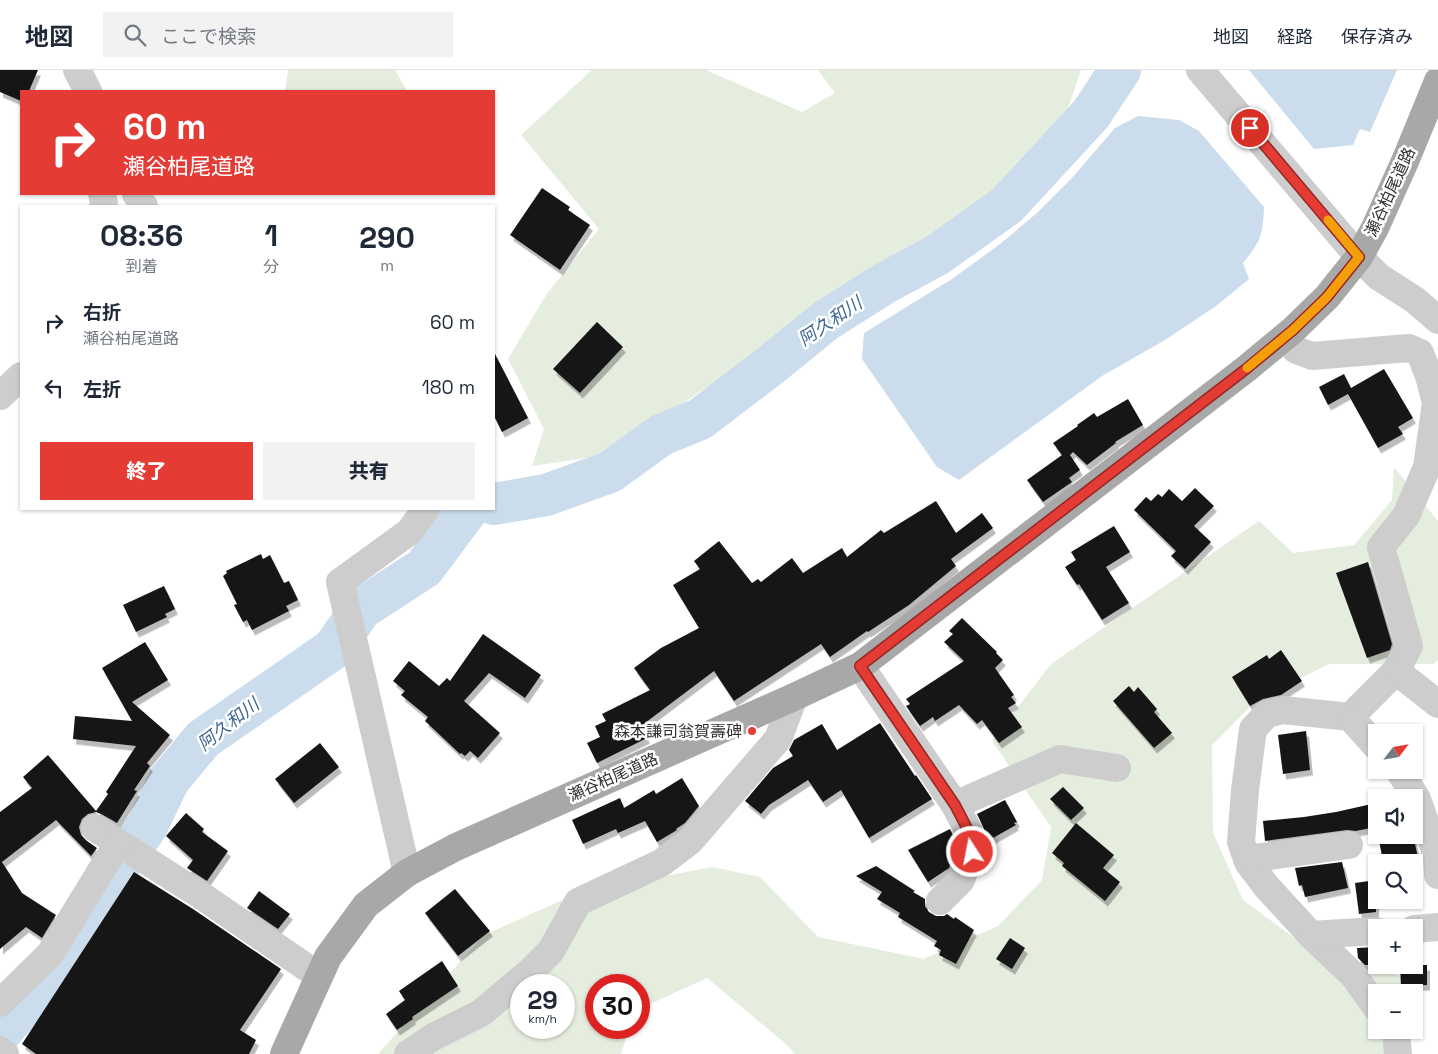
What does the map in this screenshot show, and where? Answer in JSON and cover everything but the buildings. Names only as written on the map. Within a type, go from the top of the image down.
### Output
[{"type":"main road","name":"瀬谷柏尾道路","points":[[284,1054],[328,957],[366,906],[407,873],[456,847],[860,666],[1285,337],[1327,297],[1359,257],[1375,228],[1395,184],[1438,81]]},
{"type":"street","points":[[64,70],[65,85],[68,90]]},
{"type":"street","points":[[76,70],[87,90]]},
{"type":"street","points":[[1200,70],[1359,257],[1379,277],[1415,300],[1438,320]]},
{"type":"street","points":[[1285,337],[1296,350],[1312,356],[1408,348],[1420,353],[1429,376],[1436,403],[1427,467],[1406,516],[1381,547],[1409,646],[1396,671],[1350,717]]},
{"type":"street","points":[[0,396],[20,377]]},
{"type":"street","points":[[407,873],[340,582],[409,532],[425,510]]},
{"type":"street","points":[[860,666],[955,805],[969,832],[972,852],[961,880],[940,900]]},
{"type":"street","points":[[1396,671],[1438,704]]},
{"type":"street","points":[[408,1054],[433,1037],[481,1014],[532,970],[551,951],[578,902],[661,863],[690,841],[778,739],[794,697]]},
{"type":"street","points":[[1368,737],[1350,717],[1283,710],[1267,714],[1254,729],[1245,790],[1241,842],[1248,862],[1266,886],[1311,935],[1354,976],[1368,995]]},
{"type":"street","points":[[955,805],[1060,759],[1117,768]]},
{"type":"street","points":[[1404,779],[1417,799],[1437,856],[1438,875]]},
{"type":"street","points":[[95,828],[202,896],[319,976]]},
{"type":"street","points":[[0,1003],[50,954],[118,843]]},
{"type":"street","points":[[1247,859],[1349,844]]},
{"type":"street","points":[[1423,928],[1438,927]]},
{"type":"street","points":[[1311,935],[1368,931]]},
{"type":"street","points":[[1397,1039],[1398,1054]]},
{"type":"shaded area","points":[[288,70],[395,70],[406,90],[285,90]]},
{"type":"shaded area","points":[[592,70],[706,70],[802,112],[835,93],[818,70],[1081,70],[1068,108],[1005,183],[607,455],[532,466],[544,429],[508,359],[546,295],[599,229],[521,135]]},
{"type":"shaded area","points":[[1394,467],[1438,521],[1438,660],[1433,664],[1329,664],[1258,699],[1212,745],[1213,833],[1243,900],[1315,953],[1368,967],[1368,974],[1393,974],[1412,979],[1412,984],[1368,984],[1368,1039],[1409,1039],[1408,1052],[1405,1054],[795,1054],[787,1045],[707,978],[650,1004],[650,974],[585,974],[585,1039],[626,1039],[621,1054],[378,1054],[484,935],[578,893],[712,867],[760,877],[818,937],[924,959],[998,926],[1042,880],[1051,827],[992,741],[1051,664],[1259,521],[1293,553],[1354,545],[1392,500]]},
{"type":"water","points":[[1249,70],[1397,70],[1370,132],[1360,129],[1353,145],[1314,149]]},
{"type":"water","points":[[1138,116],[1179,120],[1199,131],[1264,207],[1260,237],[1254,249],[1243,263],[1249,279],[1216,306],[1165,340],[1102,376],[959,480],[937,467],[862,359],[864,333],[952,279],[1000,244],[1037,213],[1071,179],[1115,128]]},
{"type":"waterway","name":"阿久和川","points":[[495,504],[546,495],[610,472],[661,435],[700,419],[825,321],[885,283],[937,255],[1007,205],[1091,114],[1120,70]]},
{"type":"waterway","name":"阿久和川","points":[[0,1033],[47,978],[104,888],[147,826],[169,780],[203,739],[333,649],[361,609],[424,568],[467,510]]},
{"type":"slow traffic","points":[[1247,368],[1293,330],[1327,297],[1359,257],[1328,220]]},
{"type":"place","name":"森本謙司翁賀壽碑","points":[[752,731]]},
{"type":"route","points":[[972,852],[969,832],[955,805],[860,666],[1246,369],[1293,330],[1327,297],[1359,257],[1250,128]]}]
